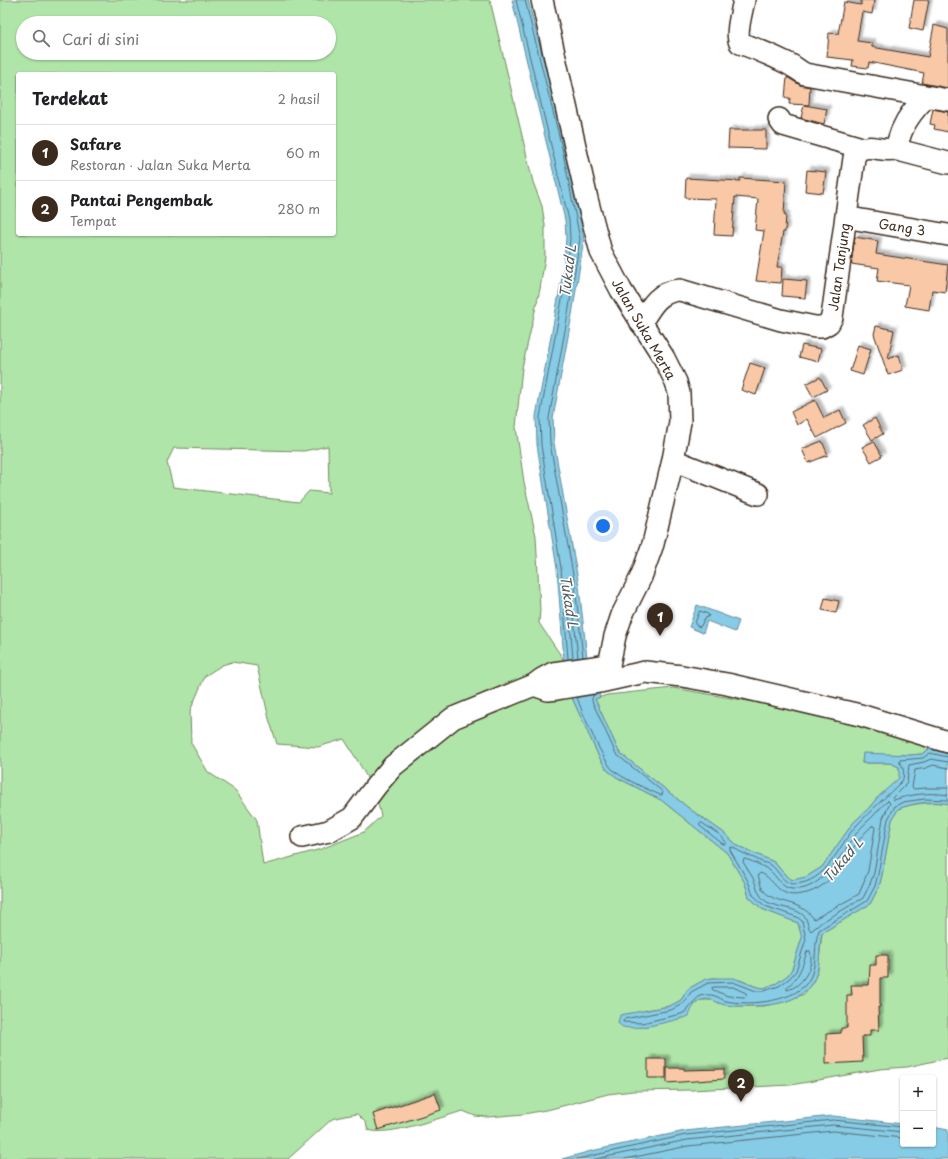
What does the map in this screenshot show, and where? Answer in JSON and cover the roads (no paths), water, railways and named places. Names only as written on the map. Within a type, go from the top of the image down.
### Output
[{"type":"street","name":"Jalan Suka Merta","points":[[542,0],[601,252],[621,290],[664,358],[676,382],[679,393],[680,422],[673,460],[653,544],[641,577],[622,614],[604,673]]},
{"type":"street","points":[[744,0],[738,40],[740,43],[773,56],[805,74],[948,100]]},
{"type":"street","points":[[894,149],[906,121],[915,108],[926,97]]},
{"type":"street","points":[[779,119],[783,124],[862,148],[869,147],[890,150],[894,149],[948,163]]},
{"type":"street","name":"Jalan Tanjung","points":[[641,323],[652,306],[663,294],[672,290],[680,290],[801,324],[822,327],[828,323],[832,317],[854,158],[857,151],[862,148]]},
{"type":"street","name":"Gang 3","points":[[856,219],[948,235]]},
{"type":"street","points":[[673,460],[758,494]]},
{"type":"street","points":[[302,837],[329,831],[352,818],[376,786],[394,766],[453,718],[534,685],[553,673],[564,680],[604,673],[645,672],[682,676],[727,684],[860,715],[948,742]]},
{"type":"water","name":"Tukad L","points":[[512,0],[528,0],[566,147],[584,239],[553,418],[554,443],[579,586],[587,658],[594,674],[600,697],[595,699],[619,752],[691,810],[723,832],[738,846],[774,862],[787,877],[793,880],[806,877],[822,867],[853,823],[899,778],[899,767],[890,763],[862,763],[863,753],[910,755],[922,754],[929,749],[948,753],[948,804],[936,802],[923,803],[898,809],[892,820],[879,887],[870,904],[822,933],[819,965],[815,977],[806,990],[791,1000],[755,1006],[736,1006],[725,1005],[705,999],[695,1004],[689,1016],[675,1020],[637,1028],[623,1027],[618,1023],[620,1015],[670,1006],[681,1000],[688,989],[706,979],[734,978],[757,987],[764,988],[777,983],[788,975],[792,969],[802,938],[798,923],[762,909],[749,897],[745,883],[727,853],[661,800],[618,778],[607,770],[599,757],[573,700],[564,660],[557,569],[537,445],[536,416],[563,272],[566,238],[565,220]]},
{"type":"water","points":[[697,605],[739,621],[735,632],[707,621],[703,633],[689,627]]},
{"type":"water","points":[[833,1116],[900,1124],[900,1147],[936,1147],[936,1128],[948,1130],[948,1159],[562,1159],[591,1151],[685,1131]]},
{"type":"place","name":"Safare","points":[[660,636]]},
{"type":"place","name":"Pantai Pengembak","points":[[741,1102]]}]
